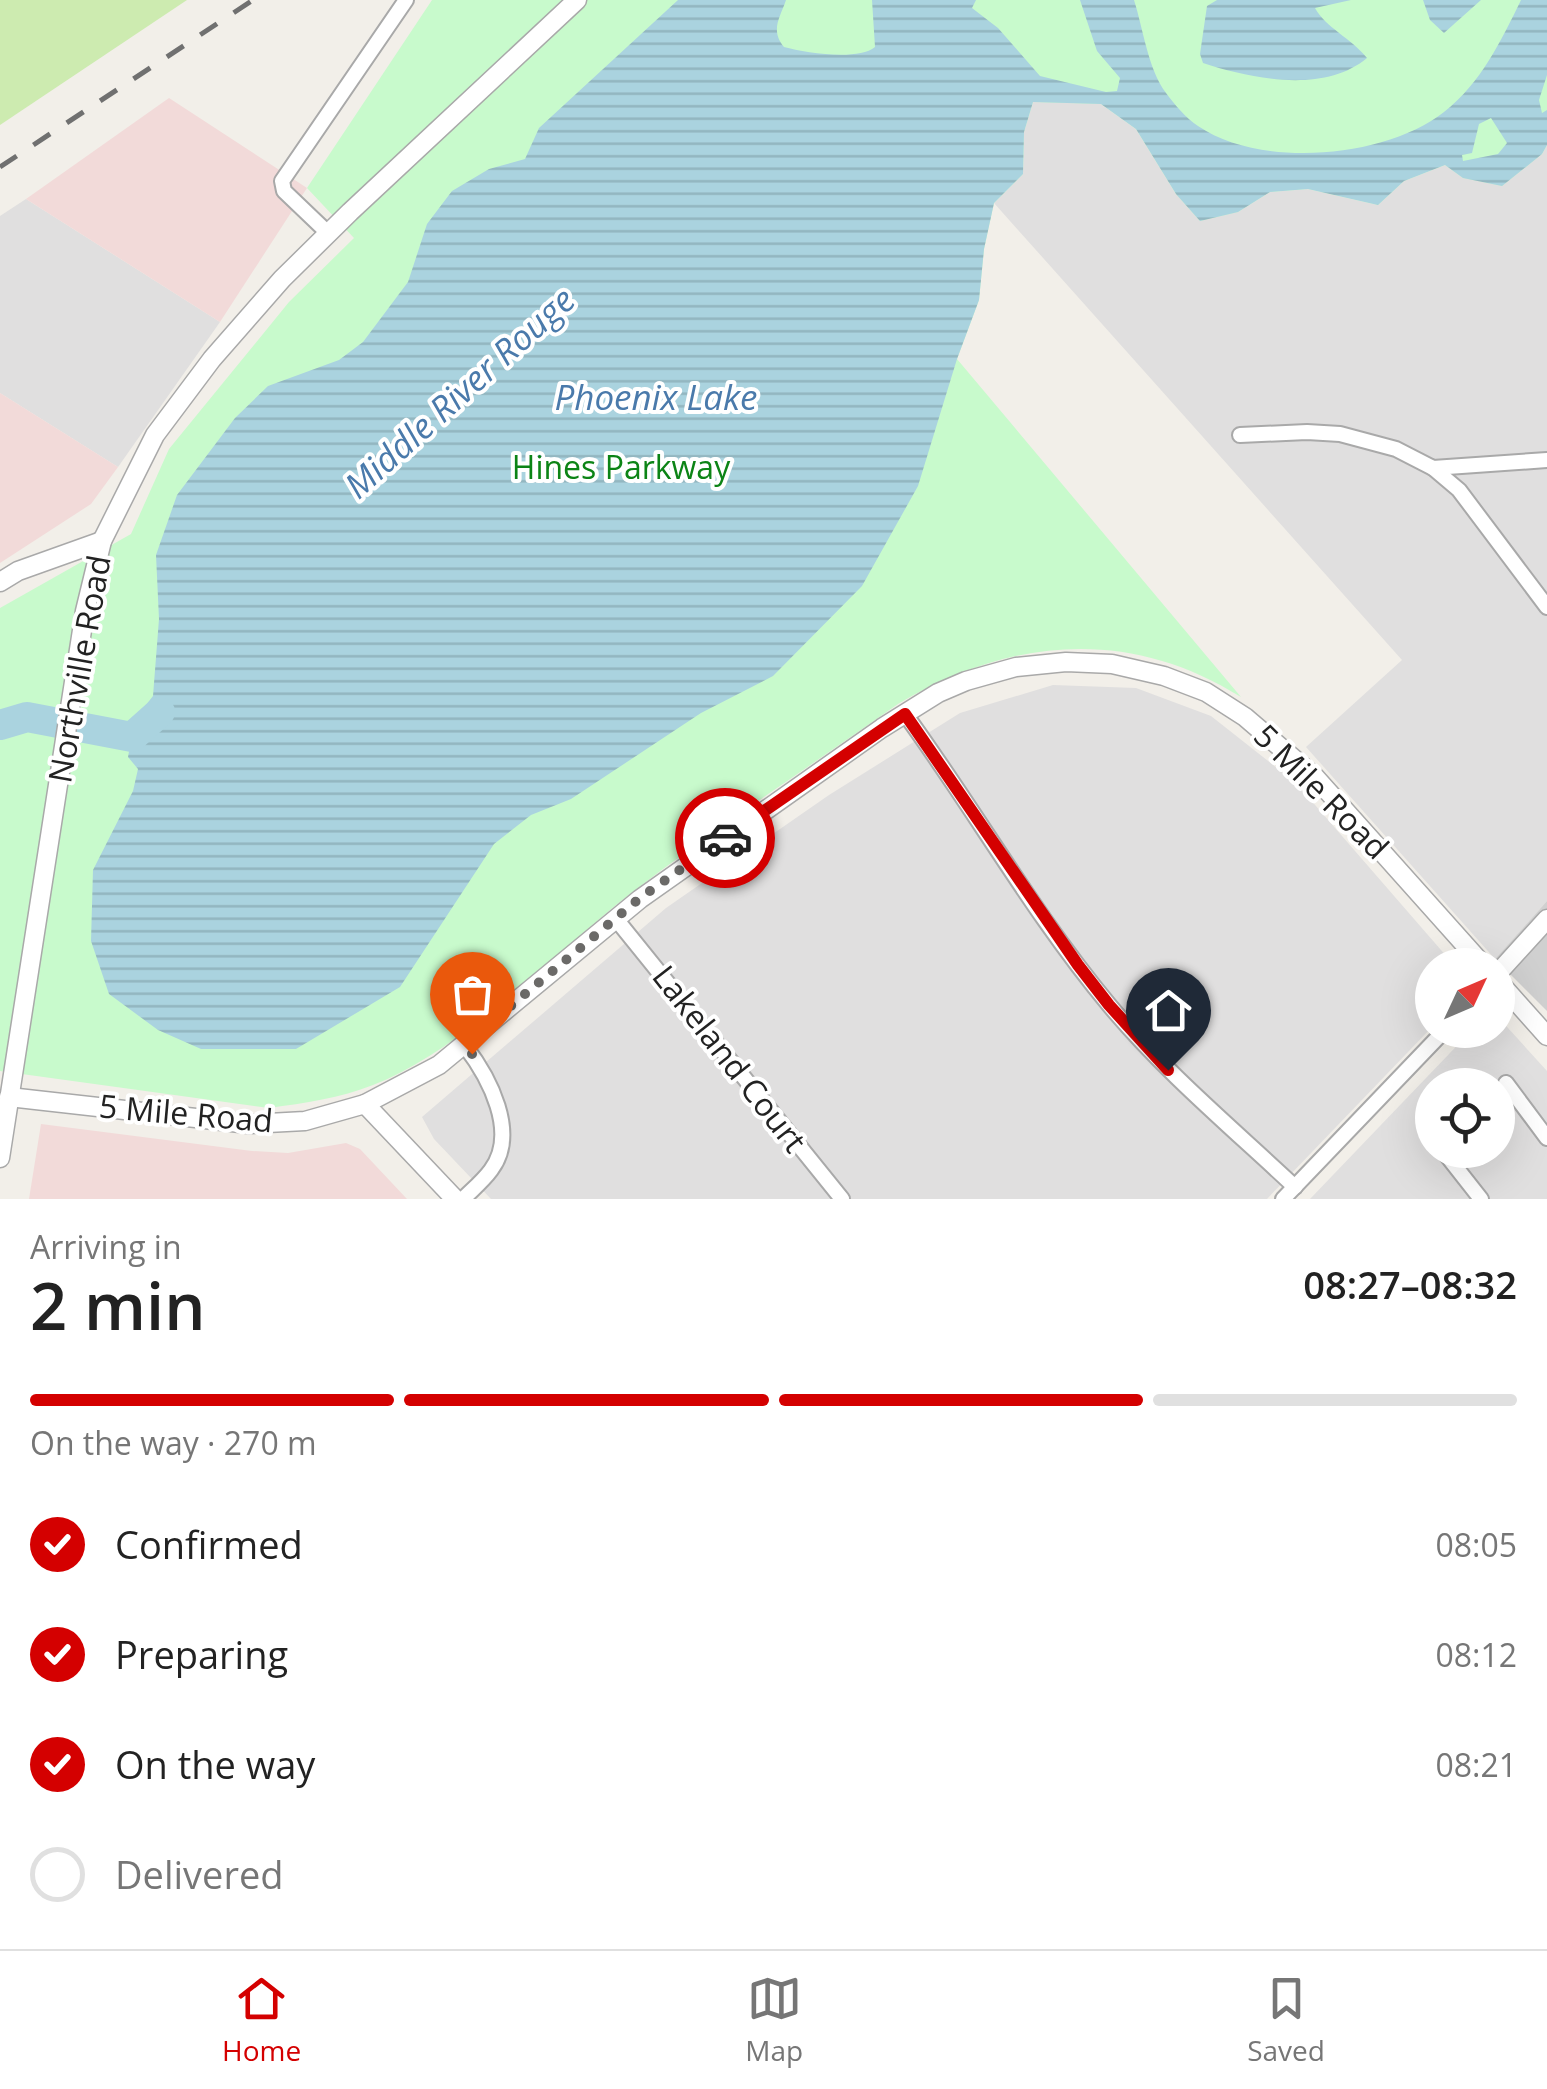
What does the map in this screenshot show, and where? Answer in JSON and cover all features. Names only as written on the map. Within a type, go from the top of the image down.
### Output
[{"type":"street","points":[[329,234],[284,191],[282,181],[406,0]]},
{"type":"street","name":"Northville Road","points":[[0,1158],[85,611],[102,540],[155,435],[239,325],[329,234],[577,0]]},
{"type":"street","points":[[1240,435],[1340,434],[1396,450],[1433,468],[1458,490],[1547,608]]},
{"type":"street","points":[[1433,468],[1547,460]]},
{"type":"street","points":[[0,582],[102,540]]},
{"type":"street","name":"5 Mile Road","points":[[10,1098],[249,1124],[305,1121],[365,1104],[417,1079],[465,1046],[616,918],[905,714],[966,681],[1016,667],[1066,662],[1112,664],[1186,684],[1245,716],[1289,751],[1467,948]]},
{"type":"street","points":[[905,714],[1109,1005],[1168,1070],[1295,1186]]},
{"type":"street","name":"Lakeland Court","points":[[616,918],[842,1199]]},
{"type":"street","points":[[1515,955],[1547,920]]},
{"type":"street","points":[[1515,1000],[1547,1036]]},
{"type":"street","points":[[463,1199],[497,1161],[502,1131],[489,1086],[465,1046]]},
{"type":"street","points":[[1283,1199],[1428,1048]]},
{"type":"street","points":[[1515,1095],[1547,1138]]},
{"type":"street","points":[[365,1104],[455,1199]]},
{"type":"street","points":[[1457,1168],[1481,1199]]},
{"type":"shaded area","points":[[169,98],[307,188],[220,322],[26,199]]},
{"type":"shaded area","points":[[1033,102],[1101,104],[1136,129],[1176,194],[1238,212],[1270,192],[1308,189],[1378,205],[1404,181],[1445,165],[1464,178],[1542,154],[1547,145],[1547,901],[1505,948],[1485,948],[1306,747],[1402,660],[994,203],[1023,174],[1024,132]]},
{"type":"shaded area","points":[[26,199],[220,322],[118,467],[0,393],[0,216]]},
{"type":"shaded area","points":[[0,393],[118,467],[91,504],[0,563]]},
{"type":"shaded area","points":[[1053,685],[1136,688],[1211,716],[1296,783],[1439,948],[1415,948],[1415,1045],[1267,1199],[491,1199],[434,1139],[422,1117],[666,908],[829,795],[960,713]]},
{"type":"shaded area","points":[[1547,901],[1547,1011],[1515,979],[1515,948],[1505,948]]},
{"type":"shaded area","points":[[1515,1036],[1547,1071],[1547,1199],[1310,1199],[1415,1089],[1415,1168],[1515,1168],[1515,1068],[1436,1068],[1455,1048],[1515,1048]]},
{"type":"shaded area","points":[[41,1124],[252,1151],[288,1153],[346,1143],[360,1149],[407,1199],[29,1199]]},
{"type":"green space","points":[[0,0],[187,0],[0,125]]},
{"type":"green space","name":"Phoenix Lake","points":[[432,0],[1547,0],[1547,145],[1542,154],[1502,186],[1463,178],[1445,165],[1404,181],[1378,205],[1308,189],[1270,192],[1238,212],[1200,221],[1176,194],[1136,129],[1101,104],[1033,102],[1024,132],[1023,174],[994,203],[979,300],[957,359],[1241,697],[1198,674],[1155,659],[1112,651],[1069,649],[1026,654],[940,682],[898,704],[663,869],[440,1049],[373,1085],[348,1093],[269,1108],[0,1071],[0,608],[131,534],[169,449],[289,302],[354,238],[307,188]]},
{"type":"water","name":"Phoenix Lake","points":[[678,0],[786,0],[777,29],[784,47],[845,55],[875,47],[872,0],[976,0],[972,8],[998,28],[1040,76],[1106,92],[1117,91],[1120,78],[1097,51],[1080,0],[1134,0],[1160,83],[1194,123],[1224,140],[1255,148],[1288,153],[1357,148],[1419,128],[1444,112],[1479,75],[1521,0],[1547,0],[1547,75],[1539,100],[1542,113],[1547,110],[1547,145],[1542,154],[1502,186],[1463,178],[1445,165],[1404,181],[1378,205],[1308,189],[1270,192],[1238,212],[1200,221],[1176,194],[1136,129],[1101,104],[1033,102],[1024,132],[1023,174],[994,203],[979,300],[918,486],[862,586],[773,676],[701,713],[571,799],[531,815],[494,844],[400,987],[296,1049],[201,1049],[158,1030],[109,994],[91,941],[93,870],[133,791],[138,769],[128,757],[135,719],[153,696],[159,619],[156,555],[177,495],[235,418],[268,386],[339,360],[363,342],[408,282],[427,224],[452,191],[489,169],[525,159],[539,128]],"holes":[[[1491,118],[1507,143],[1498,154],[1463,161],[1462,155],[1472,153],[1479,124]]]},
{"type":"water","points":[[1217,0],[1351,0],[1315,8],[1367,58],[1350,69],[1309,80],[1265,78],[1203,63],[1200,54],[1207,6]]},
{"type":"water","points":[[1423,0],[1481,0],[1444,33],[1430,20]]},
{"type":"waterway","name":"Middle River Rouge","points":[[0,725],[27,717],[132,737],[160,712]]},
{"type":"railway","points":[[0,167],[253,0]]},
{"type":"way so far","points":[[472,1054],[465,1046],[488,1025],[640,898],[725,838]]},
{"type":"route","points":[[725,838],[905,714],[1078,965],[1168,1070]]},
{"type":"park label","name":"Hines Parkway","points":[[621,468]]}]
